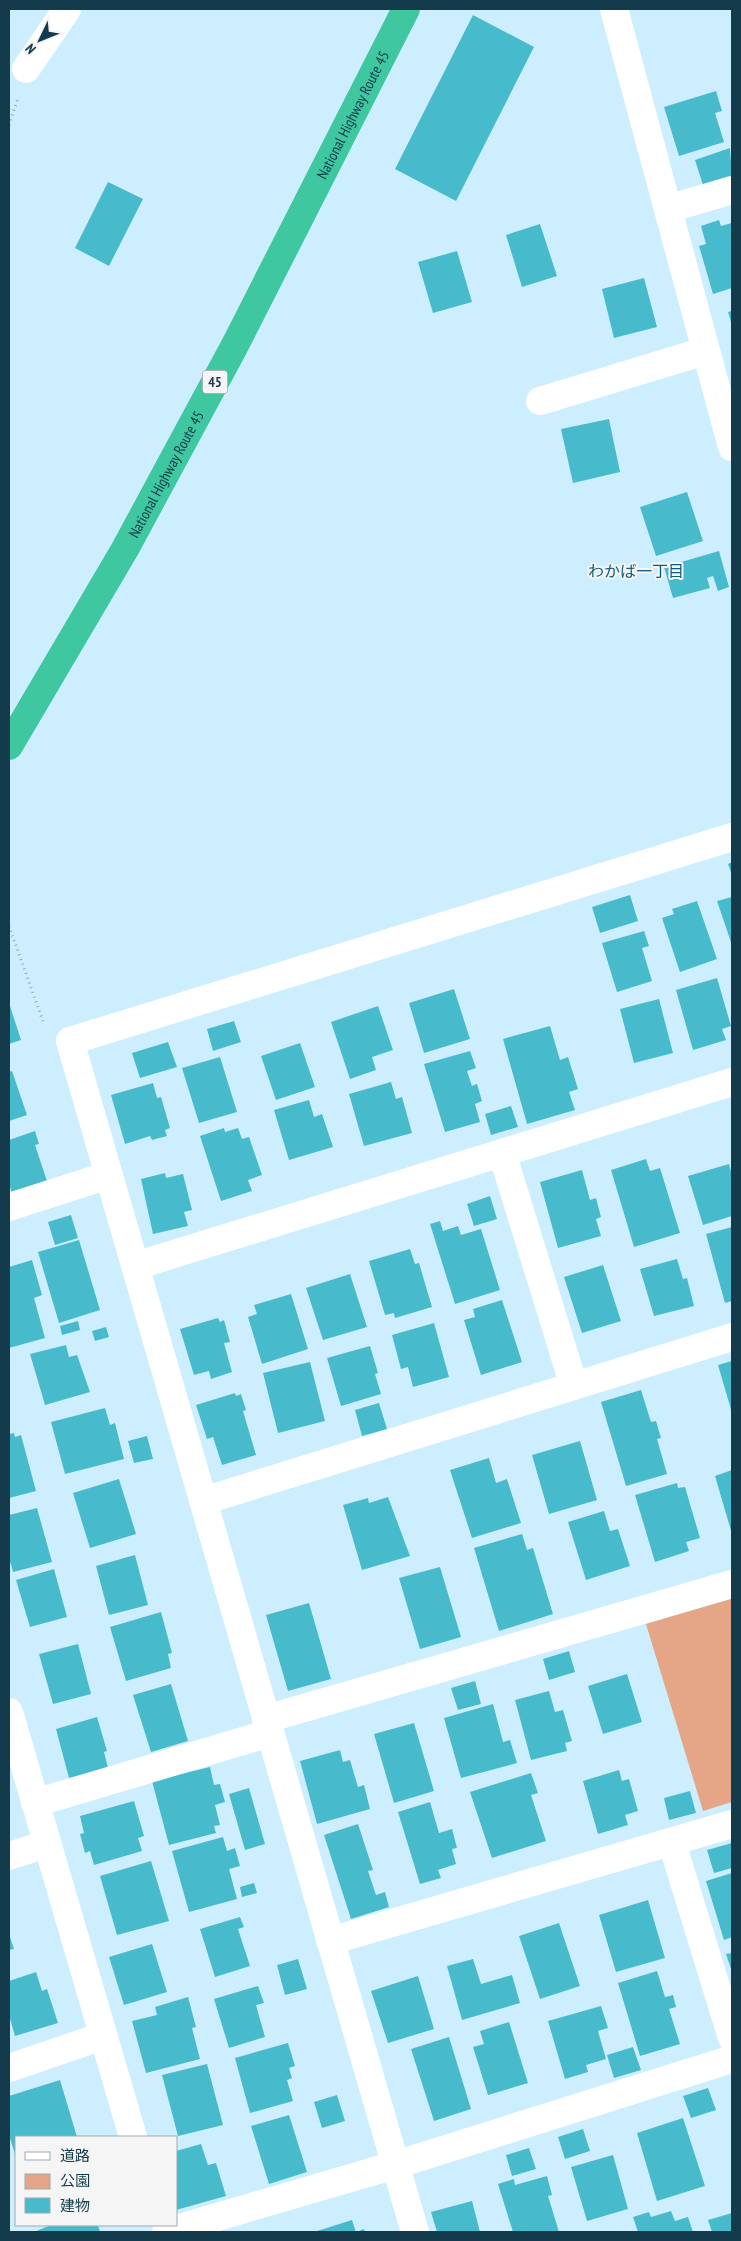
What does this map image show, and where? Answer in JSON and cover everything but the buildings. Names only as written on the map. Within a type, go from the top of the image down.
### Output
[{"type":"highway","name":"National Highway Route 45","points":[[9,746],[125,549],[234,347],[406,9]]},
{"type":"street","points":[[26,69],[67,9]]},
{"type":"street","points":[[614,9],[706,351],[725,391],[732,447]]},
{"type":"street","points":[[668,209],[732,190]]},
{"type":"street","points":[[540,400],[706,351]]},
{"type":"street","points":[[415,2232],[70,1041],[732,837]]},
{"type":"street","points":[[135,1266],[732,1082]]},
{"type":"street","points":[[502,1153],[574,1386]]},
{"type":"street","points":[[9,1207],[109,1175]]},
{"type":"street","points":[[203,1501],[732,1338]]},
{"type":"street","points":[[35,1803],[268,1726],[732,1584]]},
{"type":"street","points":[[9,1712],[133,2136]]},
{"type":"street","points":[[330,1941],[732,1824]]},
{"type":"street","points":[[672,1843],[732,2038]]},
{"type":"street","points":[[9,1856],[47,1844]]},
{"type":"street","points":[[9,2068],[103,2036]]},
{"type":"street","points":[[166,2232],[395,2165],[732,2059]]},
{"type":"path","points":[[9,926],[45,1029],[70,1041]]},
{"type":"green space","points":[[732,1598],[732,1802],[703,1811],[646,1624]]},
{"type":"district","name":"わかば一丁目","points":[[636,571]]}]
